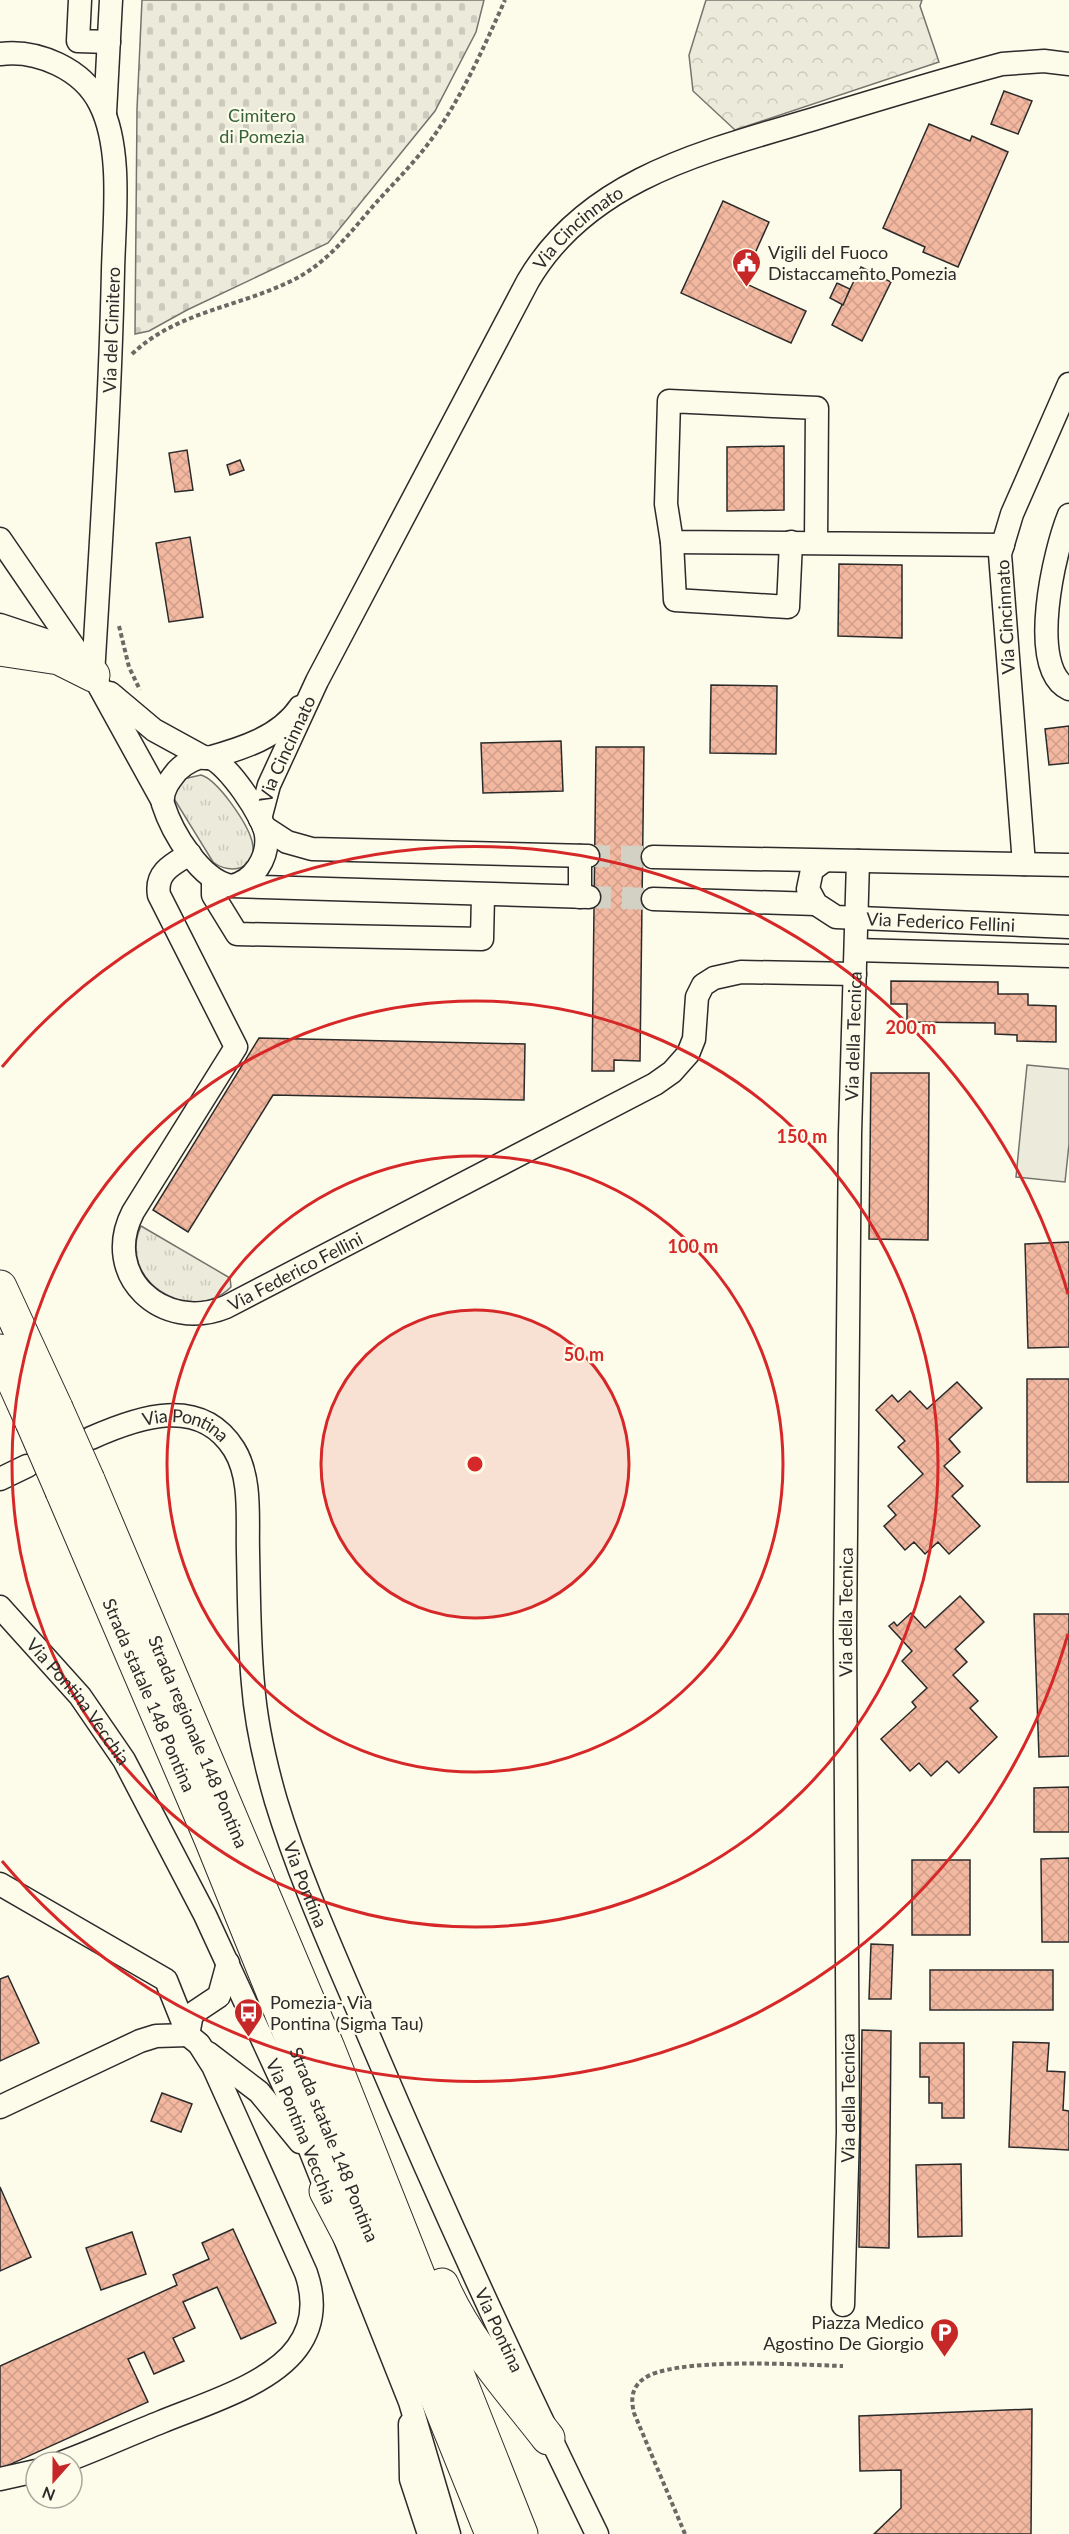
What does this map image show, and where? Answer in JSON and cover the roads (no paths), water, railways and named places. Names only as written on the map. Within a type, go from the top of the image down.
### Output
[{"type":"highway","points":[[0,649],[59,658],[93,675]]},
{"type":"highway","name":"Strada regionale 148 Pontina","points":[[0,1287],[44,1415],[243,1842],[388,2200]]},
{"type":"highway","name":"Strada regionale 148 Pontina","points":[[0,1351],[44,1415]]},
{"type":"highway","name":"Strada statale 148 Pontina","points":[[75,1485],[421,2395],[492,2534]]},
{"type":"highway","points":[[326,2191],[421,2395]]},
{"type":"highway","points":[[388,2200],[429,2260],[469,2335],[548,2438]]},
{"type":"highway","name":"Strada statale 148 Pontina","points":[[388,2200],[521,2534]]},
{"type":"street","points":[[80,0],[78,41],[109,42]]},
{"type":"street","points":[[105,115],[111,0]]},
{"type":"street","name":"Via del Cimitero","points":[[0,54],[28,54],[67,70],[89,87],[105,115],[110,133],[113,174],[110,384],[93,675]]},
{"type":"street","name":"Via Cincinnato","points":[[262,823],[269,785],[317,681],[528,280],[547,251],[572,224],[629,185],[699,154],[1002,64],[1044,61],[1069,64]]},
{"type":"street","name":"Via Cincinnato","points":[[1024,864],[1000,562],[1012,514],[1069,384]]},
{"type":"street","points":[[791,542],[788,607],[675,600],[672,542],[666,504],[669,400],[817,408],[816,542]]},
{"type":"street","points":[[1069,515],[1054,561],[1047,613],[1047,639],[1054,675],[1061,685],[1069,689]]},
{"type":"street","points":[[0,539],[93,675],[190,854],[200,868],[222,883],[483,896],[585,897],[584,856],[305,848],[281,839],[262,823],[228,772],[154,730],[93,675],[68,653],[48,641],[0,625]]},
{"type":"street","points":[[672,542],[1003,545]]},
{"type":"street","points":[[56,621],[81,623],[92,617],[97,609]]},
{"type":"street","name":"Via Cincinnato","points":[[206,758],[247,746],[279,729],[297,712],[317,681]]},
{"type":"street","points":[[162,800],[167,785],[179,769],[191,761],[206,758]]},
{"type":"street","points":[[262,823],[266,841],[256,871],[248,881],[222,883],[213,895],[237,934],[482,939],[483,896]]},
{"type":"street","points":[[406,851],[406,891]]},
{"type":"street","name":"Via Federico Fellini","points":[[190,854],[164,872],[159,886],[159,895],[236,1047],[133,1212],[124,1241],[126,1262],[140,1290],[159,1305],[183,1314],[198,1315],[226,1307],[655,1084],[672,1072],[688,1054],[694,1039],[697,998],[703,986],[714,978],[741,972],[855,974]]},
{"type":"street","points":[[653,857],[1069,865]]},
{"type":"street","points":[[816,904],[809,894],[808,879],[814,867],[824,861]]},
{"type":"street","name":"Via della Tecnica","points":[[843,2305],[848,2132],[845,1632],[850,1134],[858,861]]},
{"type":"street","name":"Via Federico Fellini","points":[[653,899],[816,904],[830,915],[857,919],[1069,927]]},
{"type":"street","name":"Via Federico Fellini","points":[[856,950],[1069,956]]},
{"type":"street","name":"Via Pontina","points":[[91,1437],[148,1416],[183,1415],[212,1426],[226,1438],[237,1454],[246,1488],[255,1704],[264,1754],[283,1823],[445,2215],[548,2438]]},
{"type":"street","points":[[0,1479],[27,1466]]},
{"type":"street","name":"Via Pontina Vecchia","points":[[0,1606],[65,1677],[110,1738],[176,1857],[228,1963],[289,2097],[326,2191]]},
{"type":"street","points":[[0,1884],[166,1980],[188,2035],[204,2051],[259,2092],[313,2159]]},
{"type":"street","points":[[188,2035],[192,2014],[219,1996],[228,1963]]},
{"type":"street","points":[[0,2107],[140,2041],[156,2036],[188,2035]]},
{"type":"street","points":[[84,2453],[255,2381],[278,2366],[296,2349],[309,2324],[312,2306],[306,2273],[213,2066],[204,2051]]},
{"type":"street","points":[[421,2395],[411,2479],[429,2534]]},
{"type":"street","points":[[421,2395],[449,2534]]},
{"type":"street","points":[[548,2438],[597,2534]]},
{"type":"street","points":[[0,2479],[24,2473]]},
{"type":"tunnel","points":[[588,856],[653,857]]},
{"type":"tunnel","points":[[589,897],[653,899]]},
{"type":"place","name":"Vigili del Fuoco Distaccamento Pomezia","points":[[747,288]]},
{"type":"place","name":"Pomezia- Via Pontina (Sigma Tau)","points":[[249,2038]]},
{"type":"place","name":"Piazza Medico Agostino De Giorgio","points":[[945,2358]]},
{"type":"park label","name":"Cimitero di Pomezia","points":[[262,125]]}]
